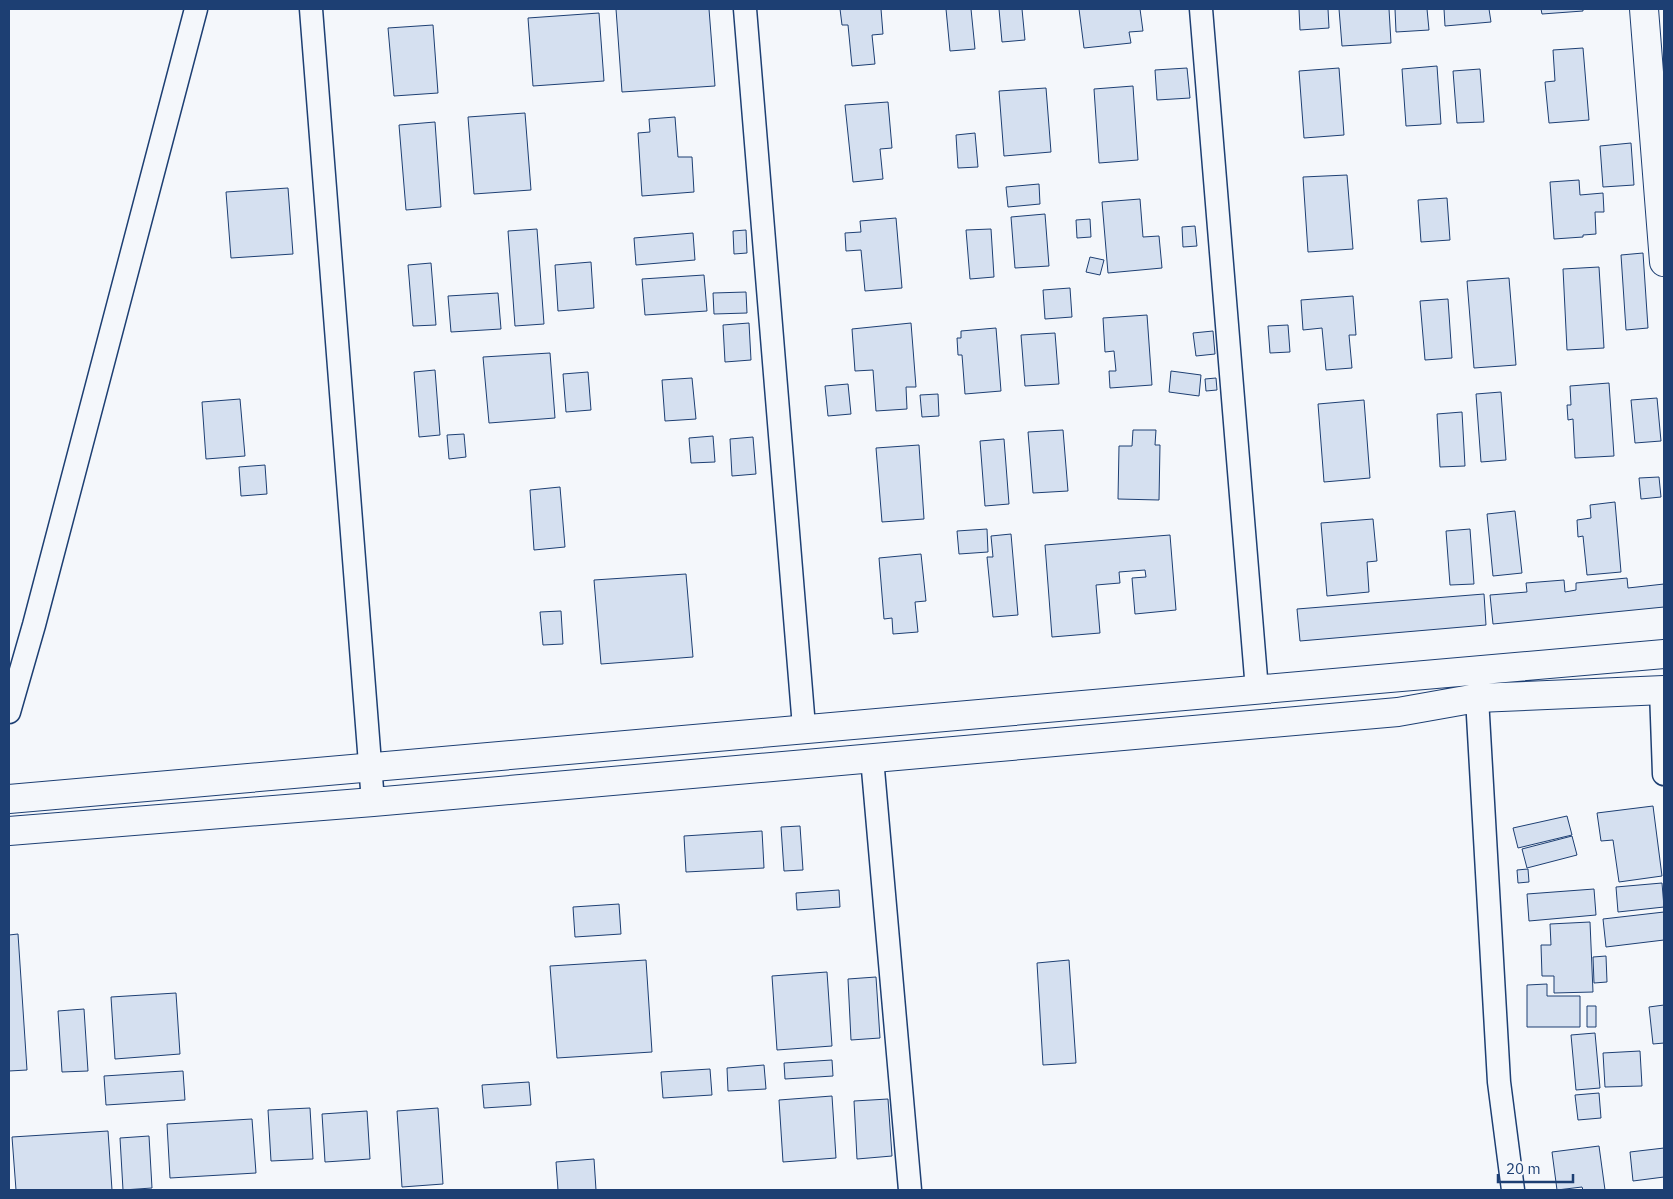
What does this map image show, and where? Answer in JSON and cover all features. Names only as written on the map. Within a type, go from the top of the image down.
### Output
[{"type":"main road","points":[[1644,9],[1664,262]]},
{"type":"main road","points":[[9,799],[804,727],[1664,654]]},
{"type":"main road","points":[[9,831],[373,802],[1398,712],[1477,698],[1662,690]]},
{"type":"street","points":[[9,712],[34,625],[196,9]]},
{"type":"street","points":[[311,9],[373,802]]},
{"type":"street","points":[[745,9],[804,727]]},
{"type":"street","points":[[1201,9],[1257,690]]},
{"type":"street","points":[[1662,690],[1664,774]]},
{"type":"street","points":[[1477,698],[1499,1082],[1513,1190]]},
{"type":"street","points":[[872,758],[910,1190]]},
{"type":"building","points":[[616,9],[709,9],[715,86],[622,92]]},
{"type":"building","points":[[840,9],[881,9],[883,34],[872,35],[875,64],[852,66],[848,25],[842,25]]},
{"type":"building","points":[[946,9],[971,9],[975,49],[950,51]]},
{"type":"building","points":[[999,9],[1022,9],[1025,40],[1002,42]]},
{"type":"building","points":[[1079,9],[1140,9],[1143,31],[1129,32],[1131,43],[1084,48]]},
{"type":"building","points":[[1299,9],[1328,9],[1329,28],[1300,30]]},
{"type":"building","points":[[1339,9],[1389,9],[1391,43],[1342,46]]},
{"type":"building","points":[[1395,9],[1427,9],[1429,30],[1396,32]]},
{"type":"building","points":[[1444,9],[1489,9],[1491,22],[1445,26]]},
{"type":"building","points":[[1541,9],[1583,9],[1583,11],[1542,14]]},
{"type":"building","points":[[599,13],[604,81],[533,86],[528,18]]},
{"type":"building","points":[[433,25],[438,93],[394,96],[388,28]]},
{"type":"building","points":[[1583,48],[1589,120],[1549,123],[1545,82],[1555,81],[1553,50]]},
{"type":"building","points":[[1437,66],[1441,124],[1406,126],[1402,69]]},
{"type":"building","points":[[1187,68],[1190,98],[1157,100],[1155,70]]},
{"type":"building","points":[[1339,68],[1344,135],[1304,138],[1299,71]]},
{"type":"building","points":[[1480,69],[1484,122],[1457,123],[1453,71]]},
{"type":"building","points":[[1133,86],[1138,160],[1099,163],[1094,89]]},
{"type":"building","points":[[1046,88],[1051,152],[1004,156],[999,91]]},
{"type":"building","points":[[888,102],[892,148],[880,149],[883,179],[853,182],[845,105]]},
{"type":"building","points":[[525,113],[531,190],[474,194],[468,117]]},
{"type":"building","points":[[675,117],[678,157],[692,157],[694,192],[642,196],[638,133],[650,132],[649,119]]},
{"type":"building","points":[[435,122],[441,207],[406,210],[399,125]]},
{"type":"building","points":[[975,133],[978,167],[958,168],[956,135]]},
{"type":"building","points":[[1631,143],[1634,185],[1603,187],[1600,146]]},
{"type":"building","points":[[1347,175],[1353,249],[1308,252],[1303,177]]},
{"type":"building","points":[[1579,180],[1580,195],[1603,193],[1604,212],[1595,212],[1596,234],[1554,239],[1550,182]]},
{"type":"building","points":[[1039,184],[1040,204],[1008,207],[1006,187]]},
{"type":"building","points":[[288,188],[293,254],[231,258],[226,192]]},
{"type":"building","points":[[1447,198],[1450,240],[1421,242],[1418,200]]},
{"type":"building","points":[[1140,199],[1143,237],[1159,236],[1162,268],[1108,273],[1102,202]]},
{"type":"building","points":[[1045,214],[1049,266],[1015,268],[1011,217]]},
{"type":"building","points":[[896,218],[902,288],[865,291],[861,250],[846,251],[845,233],[861,232],[860,221]]},
{"type":"building","points":[[1090,219],[1091,237],[1077,238],[1076,220]]},
{"type":"building","points":[[1195,226],[1197,246],[1183,247],[1182,227]]},
{"type":"building","points":[[537,229],[544,324],[515,326],[508,231]]},
{"type":"building","points":[[991,229],[994,277],[970,279],[966,230]]},
{"type":"building","points":[[746,230],[747,253],[734,254],[733,231]]},
{"type":"building","points":[[693,233],[695,260],[636,265],[634,238]]},
{"type":"building","points":[[1643,253],[1648,328],[1626,330],[1621,255]]},
{"type":"building","points":[[1090,257],[1104,260],[1100,275],[1086,272]]},
{"type":"building","points":[[591,262],[594,308],[558,311],[555,265]]},
{"type":"building","points":[[431,263],[436,325],[413,326],[408,265]]},
{"type":"building","points":[[1599,267],[1604,348],[1567,350],[1563,269]]},
{"type":"building","points":[[704,275],[707,311],[645,315],[642,279]]},
{"type":"building","points":[[1509,278],[1516,365],[1474,368],[1467,281]]},
{"type":"building","points":[[1070,288],[1072,317],[1045,319],[1043,290]]},
{"type":"building","points":[[746,292],[747,313],[714,314],[713,293]]},
{"type":"building","points":[[498,293],[501,329],[451,332],[448,296]]},
{"type":"building","points":[[1353,296],[1356,335],[1349,335],[1352,368],[1326,370],[1322,328],[1303,330],[1301,300]]},
{"type":"building","points":[[1448,299],[1452,358],[1425,360],[1420,301]]},
{"type":"building","points":[[1147,315],[1152,385],[1110,388],[1109,371],[1116,371],[1114,351],[1105,352],[1103,318]]},
{"type":"building","points":[[749,323],[751,360],[725,362],[723,325]]},
{"type":"building","points":[[911,323],[916,387],[906,387],[907,409],[876,411],[873,370],[855,371],[852,329]]},
{"type":"building","points":[[1288,325],[1290,352],[1270,353],[1268,326]]},
{"type":"building","points":[[996,328],[1001,391],[965,394],[962,355],[958,355],[957,338],[961,338],[961,331]]},
{"type":"building","points":[[1213,331],[1215,354],[1196,356],[1193,333]]},
{"type":"building","points":[[1055,333],[1059,384],[1025,386],[1021,335]]},
{"type":"building","points":[[550,353],[555,418],[489,423],[483,357]]},
{"type":"building","points":[[435,370],[440,435],[419,437],[414,372]]},
{"type":"building","points":[[1171,371],[1201,375],[1199,396],[1169,392]]},
{"type":"building","points":[[588,372],[591,410],[566,412],[563,374]]},
{"type":"building","points":[[692,378],[696,419],[665,421],[662,380]]},
{"type":"building","points":[[1216,378],[1217,390],[1206,391],[1205,379]]},
{"type":"building","points":[[1609,383],[1614,456],[1575,458],[1573,419],[1568,420],[1567,405],[1571,405],[1570,386]]},
{"type":"building","points":[[848,384],[851,414],[828,416],[825,386]]},
{"type":"building","points":[[1501,392],[1506,460],[1481,462],[1476,394]]},
{"type":"building","points":[[938,394],[939,416],[922,417],[920,395]]},
{"type":"building","points":[[1657,398],[1661,441],[1635,443],[1631,400]]},
{"type":"building","points":[[240,399],[245,456],[206,459],[202,402]]},
{"type":"building","points":[[1364,400],[1370,478],[1324,482],[1318,404]]},
{"type":"building","points":[[1462,412],[1465,466],[1440,467],[1437,414]]},
{"type":"building","points":[[1063,430],[1068,491],[1033,493],[1028,432]]},
{"type":"building","points":[[1133,430],[1156,430],[1155,445],[1160,445],[1159,500],[1118,499],[1119,446],[1132,446]]},
{"type":"building","points":[[464,434],[466,457],[449,459],[447,435]]},
{"type":"building","points":[[713,436],[715,462],[691,463],[689,438]]},
{"type":"building","points":[[753,437],[756,474],[732,476],[730,439]]},
{"type":"building","points":[[1004,439],[1009,504],[985,506],[980,441]]},
{"type":"building","points":[[919,445],[924,519],[882,522],[876,448]]},
{"type":"building","points":[[265,465],[267,494],[241,496],[239,467]]},
{"type":"building","points":[[1659,477],[1661,497],[1641,499],[1639,478]]},
{"type":"building","points":[[560,487],[565,547],[534,550],[530,490]]},
{"type":"building","points":[[1615,502],[1621,572],[1587,575],[1583,536],[1578,537],[1577,520],[1591,518],[1590,505]]},
{"type":"building","points":[[1515,511],[1522,573],[1493,576],[1487,514]]},
{"type":"building","points":[[1373,519],[1377,561],[1367,562],[1369,592],[1327,596],[1321,523]]},
{"type":"building","points":[[987,529],[988,552],[959,554],[957,531]]},
{"type":"building","points":[[1470,529],[1474,584],[1450,585],[1446,531]]},
{"type":"building","points":[[1011,534],[1018,615],[993,617],[987,557],[993,557],[991,536]]},
{"type":"building","points":[[1170,535],[1176,610],[1135,614],[1132,578],[1146,577],[1145,570],[1119,572],[1120,583],[1096,585],[1100,633],[1052,637],[1045,545]]},
{"type":"building","points":[[921,554],[926,601],[915,602],[918,632],[893,634],[892,618],[884,619],[879,558]]},
{"type":"building","points":[[686,574],[693,657],[601,664],[594,580]]},
{"type":"building","points":[[1627,578],[1628,588],[1664,584],[1664,607],[1493,624],[1490,595],[1527,592],[1526,583],[1564,580],[1565,592],[1576,590],[1576,583]]},
{"type":"building","points":[[1484,594],[1486,625],[1300,641],[1297,609]]},
{"type":"building","points":[[561,611],[563,644],[543,645],[540,612]]},
{"type":"building","points":[[1653,806],[1662,876],[1619,882],[1613,840],[1601,841],[1597,813]]},
{"type":"building","points":[[1567,816],[1572,835],[1518,848],[1513,828]]},
{"type":"building","points":[[800,826],[803,870],[784,871],[781,827]]},
{"type":"building","points":[[762,831],[764,868],[686,872],[684,836]]},
{"type":"building","points":[[1572,836],[1577,855],[1527,868],[1522,849]]},
{"type":"building","points":[[1528,869],[1529,882],[1518,883],[1517,870]]},
{"type":"building","points":[[1662,883],[1664,907],[1618,912],[1616,887]]},
{"type":"building","points":[[1594,889],[1596,915],[1529,921],[1527,894]]},
{"type":"building","points":[[839,890],[840,907],[797,910],[796,893]]},
{"type":"building","points":[[619,904],[621,934],[575,937],[573,907]]},
{"type":"building","points":[[1664,912],[1664,940],[1606,947],[1603,919]]},
{"type":"building","points":[[1590,922],[1593,992],[1554,993],[1554,976],[1542,976],[1541,945],[1551,945],[1550,924]]},
{"type":"building","points":[[18,934],[27,1070],[9,1071],[9,935]]},
{"type":"building","points":[[1606,956],[1607,982],[1594,983],[1593,957]]},
{"type":"building","points":[[646,960],[652,1052],[557,1058],[550,966]]},
{"type":"building","points":[[1069,960],[1076,1063],[1043,1065],[1037,963]]},
{"type":"building","points":[[827,972],[832,1046],[777,1050],[772,976]]},
{"type":"building","points":[[876,977],[880,1038],[851,1040],[848,979]]},
{"type":"building","points":[[1547,984],[1547,996],[1580,996],[1580,1027],[1527,1027],[1527,985]]},
{"type":"building","points":[[176,993],[180,1054],[115,1059],[111,997]]},
{"type":"building","points":[[1664,1005],[1664,1043],[1653,1044],[1649,1007]]},
{"type":"building","points":[[1587,1006],[1596,1006],[1596,1027],[1587,1027]]},
{"type":"building","points":[[84,1009],[88,1071],[62,1072],[58,1011]]},
{"type":"building","points":[[1595,1033],[1600,1088],[1576,1090],[1571,1035]]},
{"type":"building","points":[[1640,1051],[1642,1086],[1605,1087],[1603,1053]]},
{"type":"building","points":[[832,1060],[833,1076],[785,1079],[784,1063]]},
{"type":"building","points":[[764,1065],[766,1089],[728,1091],[727,1068]]},
{"type":"building","points":[[710,1069],[712,1095],[663,1098],[661,1072]]},
{"type":"building","points":[[183,1071],[185,1100],[106,1105],[104,1076]]},
{"type":"building","points":[[529,1082],[531,1105],[484,1108],[482,1085]]},
{"type":"building","points":[[1599,1093],[1601,1118],[1578,1120],[1575,1095]]},
{"type":"building","points":[[832,1096],[836,1158],[783,1162],[779,1100]]},
{"type":"building","points":[[888,1099],[892,1156],[857,1159],[854,1101]]},
{"type":"building","points":[[310,1108],[313,1159],[271,1161],[268,1110]]},
{"type":"building","points":[[438,1108],[443,1184],[402,1187],[397,1111]]},
{"type":"building","points":[[367,1111],[370,1159],[325,1162],[322,1114]]},
{"type":"building","points":[[252,1119],[256,1173],[170,1178],[167,1124]]},
{"type":"building","points":[[108,1131],[112,1190],[16,1190],[12,1137]]},
{"type":"building","points":[[149,1136],[152,1188],[123,1190],[120,1138]]},
{"type":"building","points":[[1599,1146],[1605,1190],[1583,1190],[1582,1187],[1557,1190],[1552,1152]]},
{"type":"building","points":[[1664,1148],[1664,1177],[1633,1181],[1630,1152]]},
{"type":"building","points":[[594,1159],[596,1190],[558,1190],[556,1162]]}]
